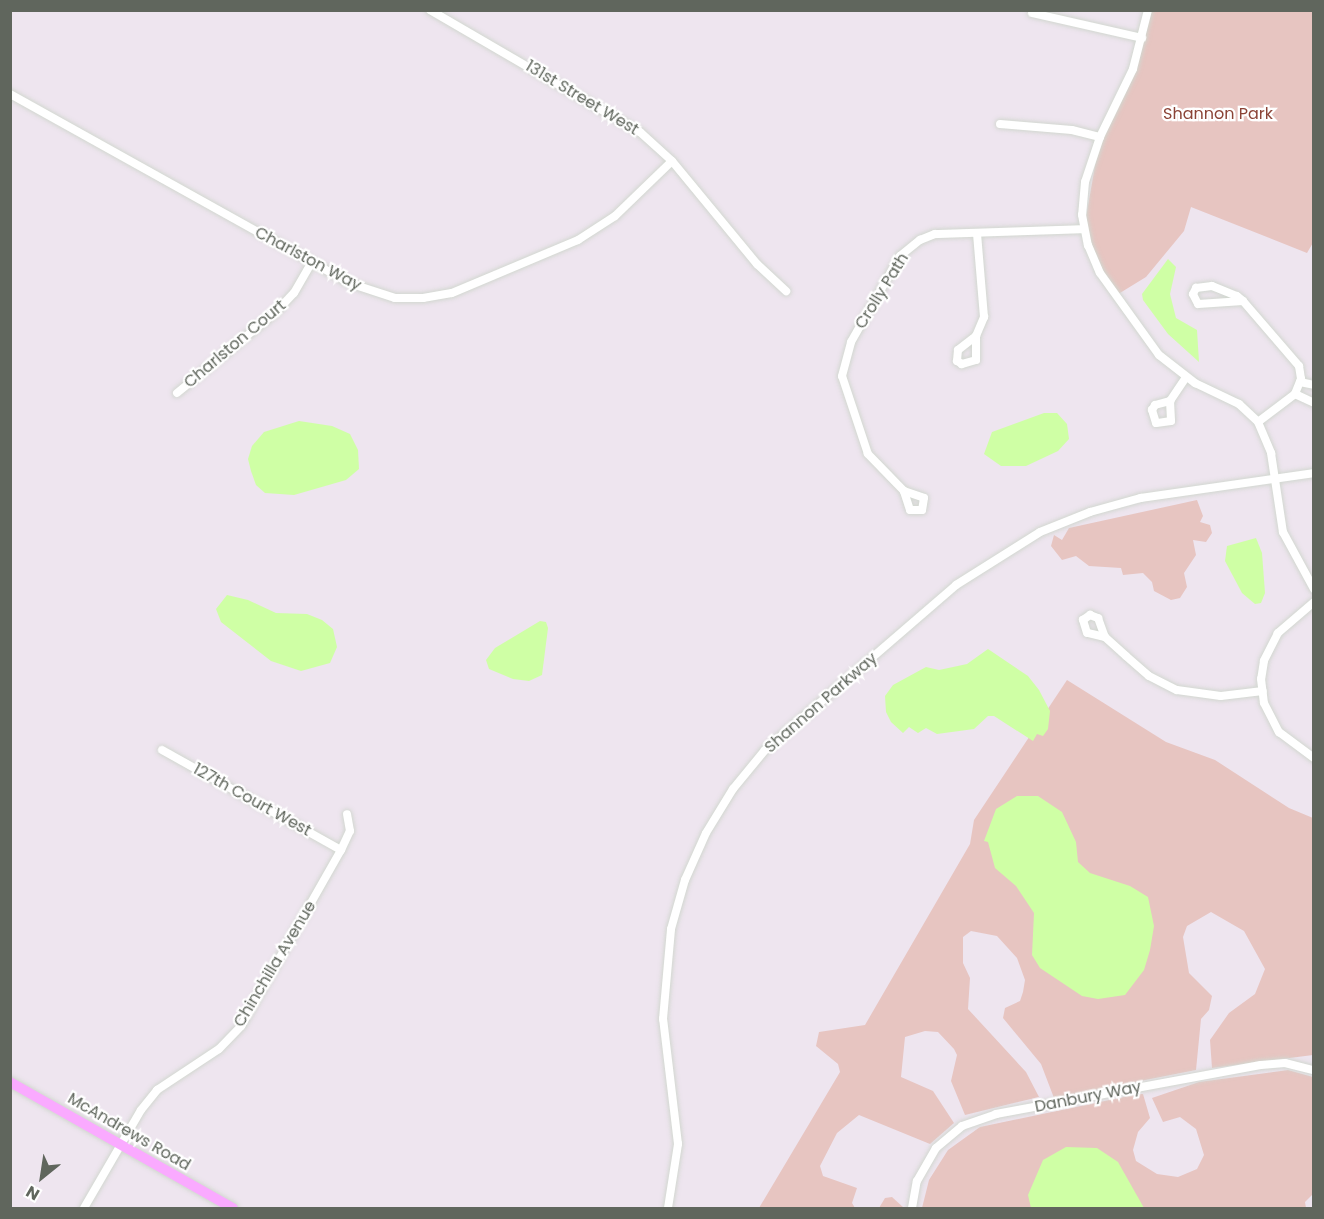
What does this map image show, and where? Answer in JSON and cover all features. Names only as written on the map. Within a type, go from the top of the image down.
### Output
[{"type":"main road","name":"McAndrews Road","points":[[10,1082],[233,1209]]},
{"type":"street","name":"131st Street West","points":[[430,10],[606,109],[640,132],[672,161],[757,264],[786,291]]},
{"type":"street","points":[[1148,10],[1142,38],[1127,84],[1100,137],[1084,189],[1084,229],[1100,273],[1142,335],[1186,377],[1239,404],[1258,422],[1271,453],[1283,532],[1314,589]]},
{"type":"street","points":[[1032,13],[1142,38]]},
{"type":"street","name":"Charlston Way","points":[[10,94],[311,263],[372,293],[423,298],[452,292],[578,240],[615,216],[672,161]]},
{"type":"street","points":[[1000,124],[1072,130],[1100,137]]},
{"type":"street","name":"Crolly Path","points":[[904,491],[865,448],[844,391],[844,358],[906,249],[935,234],[1084,229]]},
{"type":"street","points":[[976,336],[984,317],[977,233]]},
{"type":"street","name":"Charlston Court","points":[[177,393],[276,312],[294,293],[311,263]]},
{"type":"street","points":[[1244,302],[1224,300],[1198,304],[1193,294],[1196,288],[1212,286],[1244,302],[1299,366],[1300,382],[1295,394],[1258,422]]},
{"type":"street","points":[[1170,401],[1186,377]]},
{"type":"street","points":[[1300,382],[1314,385]]},
{"type":"street","points":[[1295,394],[1314,403]]},
{"type":"street","name":"Shannon Parkway","points":[[668,1209],[678,1144],[663,1019],[671,929],[685,880],[706,833],[733,789],[765,750],[956,585],[993,558],[1040,532],[1090,512],[1141,498],[1314,473]]},
{"type":"street","points":[[1314,602],[1272,641],[1262,670],[1267,712],[1279,732],[1314,758]]},
{"type":"street","points":[[1105,637],[1149,676],[1177,690],[1221,696],[1263,691]]},
{"type":"street","name":"127th Court West","points":[[162,750],[341,850]]},
{"type":"street","name":"Chinchilla Avenue","points":[[84,1209],[157,1090],[219,1048],[241,1026],[341,850],[350,831],[348,814]]},
{"type":"street","name":"Danbury Way","points":[[912,1209],[917,1181],[936,1149],[962,1126],[996,1114],[1261,1065],[1285,1064],[1314,1070]]},
{"type":"green space","name":"Shannon Park","points":[[1148,11],[1313,11],[1314,241],[1307,253],[1191,207],[1184,231],[1146,277],[1115,296],[1084,229],[1100,137],[1127,84]]},
{"type":"green space","points":[[1197,500],[1203,516],[1200,522],[1210,525],[1212,533],[1206,542],[1193,540],[1196,555],[1184,573],[1187,587],[1180,598],[1171,600],[1154,591],[1152,582],[1143,573],[1123,575],[1121,568],[1089,566],[1076,556],[1062,560],[1051,546],[1054,535],[1062,540],[1069,528]]},
{"type":"green space","points":[[1067,680],[1166,742],[1215,760],[1289,808],[1313,818],[1313,1055],[1212,1068],[1210,1040],[1229,1013],[1255,994],[1265,969],[1244,931],[1211,912],[1187,926],[1183,937],[1189,973],[1212,996],[1209,1010],[1201,1019],[1196,1070],[1054,1098],[1041,1064],[1003,1018],[1005,1008],[1020,1001],[1023,992],[1025,980],[1017,958],[997,936],[971,931],[963,937],[963,963],[970,978],[968,1009],[1026,1072],[1039,1097],[965,1115],[951,1081],[957,1055],[954,1049],[938,1032],[925,1031],[905,1037],[901,1077],[933,1091],[954,1123],[930,1144],[859,1115],[837,1133],[820,1166],[823,1176],[857,1188],[852,1203],[855,1208],[759,1208],[840,1072],[838,1064],[816,1046],[819,1032],[865,1025],[970,844],[974,820]]},
{"type":"green space","points":[[1288,1070],[1313,1077],[1313,1194],[1305,1202],[1306,1208],[922,1208],[929,1180],[948,1150],[980,1127],[1138,1094],[1143,1094],[1150,1118],[1138,1132],[1133,1150],[1136,1161],[1157,1174],[1178,1177],[1197,1169],[1204,1155],[1196,1129],[1180,1117],[1163,1122],[1152,1098],[1199,1082]]},
{"type":"green space","points":[[892,1197],[904,1208],[879,1208],[885,1198]]},
{"type":"shaded area","points":[[1168,259],[1176,267],[1170,294],[1176,318],[1197,330],[1199,362],[1168,334],[1143,300],[1142,294]]},
{"type":"shaded area","points":[[1044,413],[1057,413],[1067,424],[1069,439],[1058,451],[1026,466],[1001,466],[984,454],[992,432]]},
{"type":"shaded area","points":[[299,421],[332,426],[350,434],[358,450],[359,469],[346,480],[294,495],[265,493],[256,485],[251,471],[248,459],[252,446],[264,432]]},
{"type":"shaded area","points":[[1256,538],[1262,553],[1265,593],[1261,603],[1255,604],[1242,593],[1225,561],[1227,546]]},
{"type":"shaded area","points":[[227,595],[248,600],[276,613],[307,614],[322,620],[333,629],[337,647],[330,663],[301,671],[271,661],[221,622],[216,609]]},
{"type":"shaded area","points":[[540,621],[546,622],[548,628],[542,675],[529,681],[513,679],[489,669],[486,660],[495,648]]},
{"type":"shaded area","points":[[988,649],[1028,676],[1039,690],[1050,711],[1048,729],[1043,736],[1037,734],[1033,741],[994,716],[988,716],[974,729],[937,734],[926,728],[918,733],[909,727],[903,733],[891,722],[886,712],[885,696],[893,685],[926,667],[939,670],[967,664]]},
{"type":"shaded area","points":[[1017,796],[1038,796],[1062,812],[1076,842],[1078,862],[1090,873],[1130,886],[1148,897],[1154,926],[1150,950],[1144,970],[1125,995],[1098,999],[1082,996],[1040,968],[1032,955],[1034,913],[1016,886],[995,868],[988,842],[984,841],[996,809]]},
{"type":"shaded area","points":[[1066,1147],[1097,1148],[1118,1162],[1144,1208],[1031,1208],[1028,1195],[1043,1160]]}]
